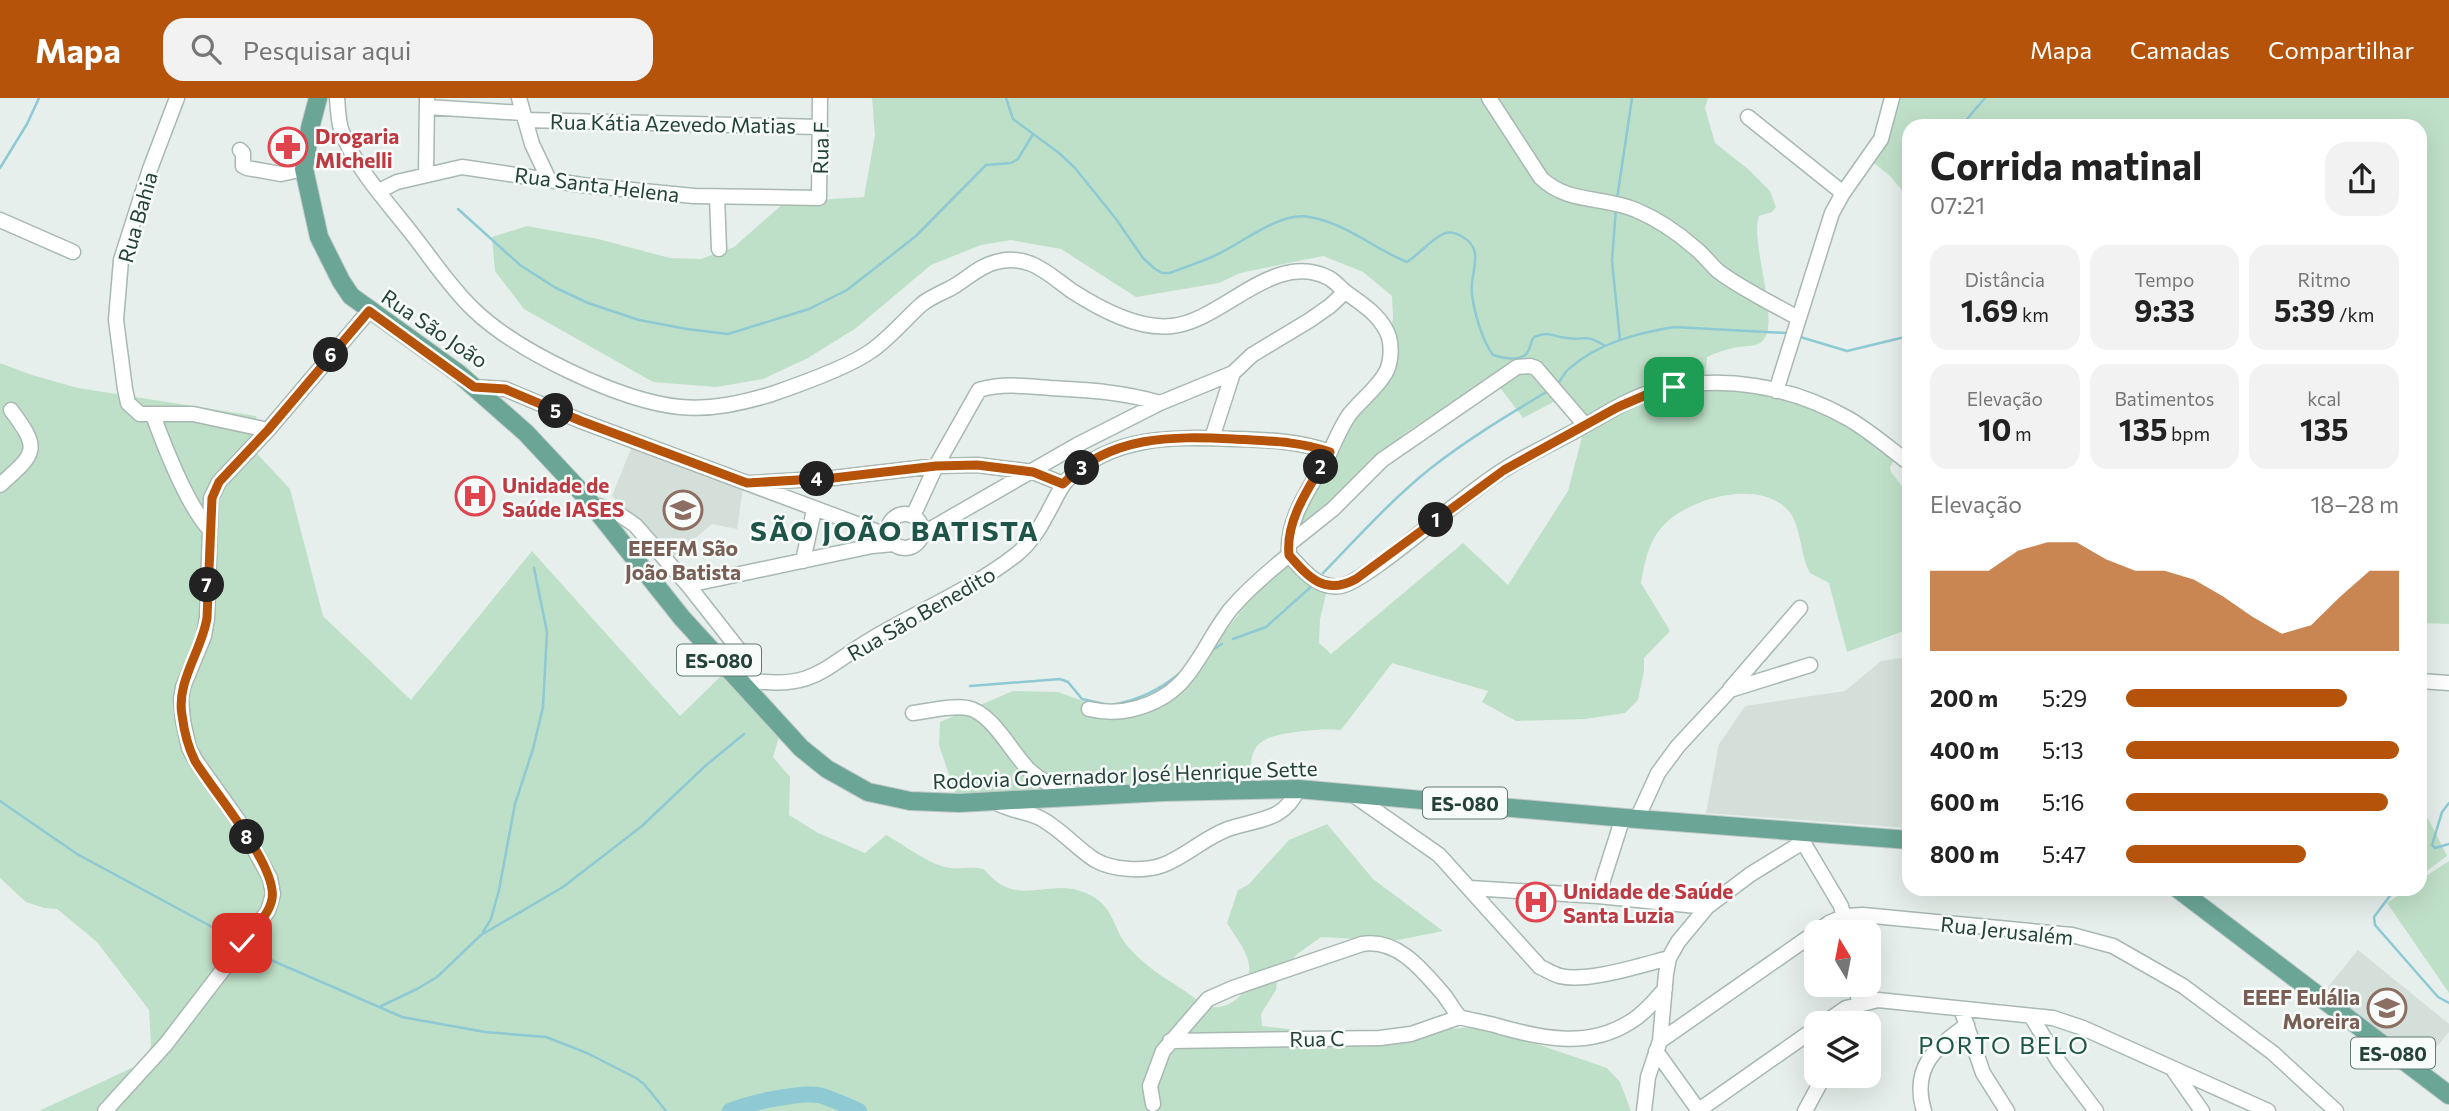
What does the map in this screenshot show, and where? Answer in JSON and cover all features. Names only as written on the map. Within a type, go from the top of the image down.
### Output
[{"type":"main road","name":"Rua São João","points":[[318,98],[304,169],[319,237],[344,287],[369,311],[474,387]]},
{"type":"main road","name":"Rodovia Governador José Henrique Sette","points":[[474,387],[526,433],[591,504],[682,618],[751,685],[801,748],[855,787],[877,795],[909,801],[947,803],[1298,789],[1630,818],[1805,837],[1902,840]]},
{"type":"main road","name":"ES-080","points":[[2193,896],[2449,1095]]},
{"type":"street","name":"Rua Bahia","points":[[153,415],[140,414],[128,403],[116,309],[124,249],[177,98]]},
{"type":"street","points":[[337,98],[346,141],[379,191],[451,287],[472,309],[504,335],[565,369],[648,400],[681,407],[722,406],[747,401],[777,392],[859,359],[880,344],[925,302],[981,268],[1003,260],[1040,267],[1072,290],[1121,317],[1137,323],[1164,327],[1192,321],[1259,284],[1290,272],[1318,274],[1331,279],[1361,302],[1382,323],[1388,336],[1390,356],[1384,377],[1349,416],[1303,501],[1290,531],[1289,550],[1302,570],[1319,582],[1332,586],[1347,584],[1388,557],[1488,480],[1637,397],[1655,391],[1694,383],[1734,383],[1776,391],[1849,419],[1902,457]]},
{"type":"street","points":[[519,98],[535,153],[549,180]]},
{"type":"street","name":"Rua F","points":[[819,198],[820,98]]},
{"type":"street","points":[[1489,98],[1535,170],[1551,187],[1581,199],[1607,201],[1635,209],[1662,223],[1696,248],[1718,271],[1798,318]]},
{"type":"street","points":[[1776,391],[1815,273],[1826,230],[1843,192],[1881,139],[1892,98]]},
{"type":"street","points":[[426,103],[426,174]]},
{"type":"street","name":"Rua Kátia Azevedo Matias","points":[[426,103],[524,116],[821,127]]},
{"type":"street","points":[[1748,117],[1843,192]]},
{"type":"street","points":[[240,150],[243,153],[243,166],[247,168],[281,174],[304,169]]},
{"type":"street","name":"Rua Santa Helena","points":[[379,191],[397,182],[462,167],[549,180],[717,197],[819,198]]},
{"type":"street","points":[[717,197],[719,249]]},
{"type":"street","points":[[0,220],[73,252]]},
{"type":"street","points":[[688,585],[891,540],[907,548],[919,540],[922,534],[1077,445],[1160,403],[1233,373],[1252,355],[1310,320],[1345,292]]},
{"type":"street","points":[[105,1111],[166,1044],[268,911],[272,902],[272,885],[267,872],[238,820],[204,774],[189,748],[181,711],[183,687],[204,636],[207,618],[212,498],[219,482],[268,430],[369,311]]},
{"type":"street","points":[[1089,709],[1118,712],[1132,710],[1149,705],[1178,687],[1189,675],[1231,609],[1382,460],[1517,366],[1536,368],[1585,425]]},
{"type":"street","points":[[1212,438],[1233,373]]},
{"type":"street","points":[[913,516],[936,466],[976,394],[985,388],[1002,385],[1107,391],[1126,393],[1160,403]]},
{"type":"street","name":"Rua São João","points":[[474,387],[505,389],[581,421],[891,540]]},
{"type":"street","points":[[0,485],[23,464],[32,447],[27,432],[11,410]]},
{"type":"street","points":[[209,529],[200,519],[169,458],[153,415],[177,412],[193,414],[268,430]]},
{"type":"street","name":"Rua São Benedito","points":[[751,685],[787,684],[811,678],[890,628],[1003,564],[1030,542],[1041,528],[1063,484],[1090,463],[1121,447],[1161,438],[1212,438],[1296,442],[1330,452]]},
{"type":"street","points":[[747,483],[833,478],[936,466],[977,465],[1033,472],[1063,484]]},
{"type":"street","points":[[591,504],[612,510],[635,525],[688,585],[743,655],[751,685]]},
{"type":"street","points":[[803,561],[814,510]]},
{"type":"street","points":[[891,540],[889,525],[899,515],[913,516],[918,520],[922,534]]},
{"type":"street","points":[[1598,897],[1630,818],[1658,773],[1678,746],[1800,608]]},
{"type":"street","points":[[1730,690],[1810,666]]},
{"type":"street","points":[[2427,681],[2449,683]]},
{"type":"street","points":[[913,713],[958,708],[975,711],[993,725],[1035,775],[1045,783],[1079,797]]},
{"type":"street","points":[[995,802],[1012,811],[1046,822],[1096,860],[1107,865],[1143,869],[1162,866],[1216,833],[1269,819],[1293,801],[1298,789]]},
{"type":"street","points":[[1348,792],[1438,855],[1540,967],[1553,974],[1567,977],[1593,976],[1669,958]]},
{"type":"street","points":[[1644,1111],[1648,1077],[1658,1046],[1669,958],[1682,936],[1707,907],[1805,837],[1846,920]]},
{"type":"street","points":[[1470,888],[1707,907]]},
{"type":"street","name":"Rua Jerusalém","points":[[1845,916],[1863,915],[2072,935],[2113,946],[2183,986],[2206,1003],[2273,1053],[2336,1111]]},
{"type":"street","points":[[1658,1046],[1829,923],[1845,916]]},
{"type":"street","points":[[1153,1104],[1150,1086],[1159,1058],[1204,1002],[1216,994],[1290,968],[1372,943],[1383,944],[1401,953],[1443,994],[1460,1017],[1546,1038],[1587,1039],[1630,1023],[1665,989]]},
{"type":"street","points":[[1856,1011],[1858,998]]},
{"type":"street","points":[[1842,1011],[1859,1003],[1878,1000],[2053,1018],[2083,1028],[2268,1111]]},
{"type":"street","points":[[1961,1009],[1983,1073],[2007,1111]]},
{"type":"street","points":[[1924,1111],[1920,1083],[1926,1063],[1938,1047],[1969,1030],[1989,1012]]},
{"type":"street","points":[[2031,1016],[2059,1062],[2096,1111]]},
{"type":"street","name":"Rua C","points":[[1170,1041],[1380,1038],[1411,1034],[1460,1017]]},
{"type":"street","points":[[1658,1046],[1699,1111],[1804,1037]]},
{"type":"street","points":[[2173,1070],[2202,1111]]},
{"type":"street","points":[[1805,1111],[1817,1088]]},
{"type":"shaded area","name":"EEEFM São João Batista","points":[[632,446],[743,488],[737,529],[712,524],[673,557],[612,496]]},
{"type":"shaded area","points":[[1902,658],[1902,827],[1706,813],[1719,744],[1745,706],[1845,691],[1881,661]]},
{"type":"shaded area","name":"EEEF Eulália Moreira","points":[[2358,950],[2449,1024],[2449,1032],[2419,1068],[2324,992]]},
{"type":"green space","points":[[872,98],[1708,98],[1705,108],[1715,143],[1748,169],[1770,191],[1776,207],[1772,212],[1759,216],[1757,229],[1768,304],[1766,335],[1757,345],[1736,347],[1707,357],[1704,387],[1759,394],[1812,408],[1853,426],[1897,456],[1890,467],[1902,486],[1902,632],[1847,652],[1829,583],[1810,573],[1798,531],[1787,509],[1774,500],[1758,495],[1722,496],[1687,508],[1672,518],[1661,528],[1650,547],[1641,583],[1670,631],[1644,658],[1638,700],[1625,713],[1585,719],[1516,721],[1482,702],[1488,691],[1392,663],[1341,730],[1284,734],[1259,744],[1252,758],[1252,781],[956,795],[939,745],[940,722],[1013,691],[1058,692],[1108,710],[1181,688],[1270,574],[1288,566],[1311,584],[1327,590],[1320,619],[1319,643],[1331,654],[1463,543],[1508,585],[1568,491],[1584,429],[1565,396],[1523,418],[1492,377],[1408,431],[1292,537],[1298,516],[1388,352],[1393,318],[1392,296],[1363,272],[1323,256],[1240,273],[1219,283],[1136,297],[1061,249],[1011,240],[981,245],[931,265],[856,328],[808,358],[763,379],[716,387],[653,382],[524,309],[495,271],[492,237],[527,226],[598,239],[670,258],[701,259],[734,247],[785,202],[864,197],[875,135]]},
{"type":"green space","points":[[1898,98],[2449,98],[2449,624],[2427,623],[2427,119],[1902,119],[1902,191],[1890,176],[1870,160]]},
{"type":"green space","points":[[0,363],[78,388],[256,416],[260,436],[251,447],[290,489],[323,616],[411,700],[532,551],[680,716],[726,671],[780,733],[773,757],[790,777],[789,815],[818,833],[865,853],[886,835],[943,867],[984,869],[1008,888],[1020,891],[1058,888],[1086,893],[1103,904],[1130,949],[1156,972],[1205,1005],[1221,1007],[1235,1001],[1240,995],[1249,973],[1248,960],[1227,923],[1238,890],[1248,885],[1289,840],[1327,824],[1373,879],[1443,931],[1393,941],[1321,937],[1296,955],[1277,981],[1276,990],[1261,1014],[1262,1026],[1362,1037],[1472,1027],[1540,1045],[1607,1068],[1620,1082],[1631,1111],[39,1111],[149,1060],[151,1044],[149,1010],[97,942],[57,909],[26,902],[0,878]]},
{"type":"green space","points":[[2427,818],[2430,822],[2447,856],[2427,871]]},
{"type":"green space","points":[[2449,861],[2449,993],[2387,903],[2398,896],[2427,896],[2427,875]]},
{"type":"waterway","points":[[0,168],[27,124],[39,98]]},
{"type":"waterway","points":[[1006,98],[1013,119],[1075,168],[1143,258],[1162,273],[1170,273],[1210,258],[1273,223],[1298,216],[1322,220],[1348,230],[1407,262],[1441,235],[1454,233],[1469,241],[1473,248],[1473,301],[1482,334],[1493,355],[1520,358],[1527,353],[1534,337],[1545,334],[1573,339],[1588,338],[1604,345]]},
{"type":"waterway","points":[[1617,199],[1632,98]]},
{"type":"waterway","points":[[1967,119],[1985,98]]},
{"type":"waterway","points":[[458,209],[520,265],[556,288],[588,303],[639,320],[728,334],[809,309],[847,290],[916,236],[986,165],[1011,163],[1018,159],[1033,134]]},
{"type":"waterway","points":[[1616,208],[1612,261],[1620,340]]},
{"type":"waterway","points":[[1557,386],[1564,374],[1581,359],[1619,340],[1646,332],[1674,327],[1786,333]]},
{"type":"waterway","points":[[1797,336],[1847,351],[1902,338]]},
{"type":"waterway","points":[[1323,573],[1389,505],[1431,468],[1474,437],[1548,391]]},
{"type":"waterway","points":[[483,932],[491,919],[499,890],[515,804],[543,707],[547,632],[534,568]]},
{"type":"waterway","points":[[1233,639],[1266,627],[1313,585]]},
{"type":"waterway","points":[[1212,650],[1222,644]]},
{"type":"waterway","points":[[1111,705],[1148,694],[1180,673]]},
{"type":"waterway","points":[[970,686],[1060,679],[1068,682],[1082,699],[1104,704]]},
{"type":"waterway","points":[[379,1007],[437,977],[481,935],[563,887],[642,826],[704,767],[744,734]]},
{"type":"waterway","points":[[0,801],[77,854],[238,941]]},
{"type":"waterway","points":[[2449,803],[2442,812],[2432,845],[2435,848],[2449,844]]},
{"type":"waterway","points":[[2390,896],[2374,917],[2375,925],[2438,997],[2449,1003]]},
{"type":"waterway","points":[[246,947],[402,1017],[485,1032],[546,1037],[587,1053],[636,1078],[666,1111]]},
{"type":"waterway","points":[[730,1111],[774,1099],[810,1094],[826,1097],[859,1111]]},
{"type":"place","name":"Drogaria MIchelli","points":[[288,147]]},
{"type":"place","name":"Unidade de Saúde IASES","points":[[475,496]]},
{"type":"place","name":"EEEFM São João Batista","points":[[683,510]]},
{"type":"place","name":"Unidade de Saúde Santa Luzia","points":[[1536,902]]},
{"type":"place","name":"EEEF Eulália Moreira","points":[[2387,1008]]},
{"type":"district","name":"SÃO JOÃO BATISTA","points":[[895,530]]},
{"type":"district","name":"PORTO BELO","points":[[2004,1044]]},
{"type":"route","points":[[242,943],[268,911],[272,902],[272,885],[238,820],[204,774],[189,748],[181,711],[183,687],[204,636],[207,618],[209,519],[212,498],[219,482],[268,430],[369,311],[474,387],[505,389],[581,421],[747,483],[902,472],[936,466],[977,465],[1033,472],[1063,484],[1106,453],[1138,442],[1161,438],[1279,440],[1313,446],[1330,452],[1290,531],[1289,555],[1307,575],[1332,586],[1341,586],[1356,579],[1488,480],[1515,463],[1637,397],[1674,387]]}]
